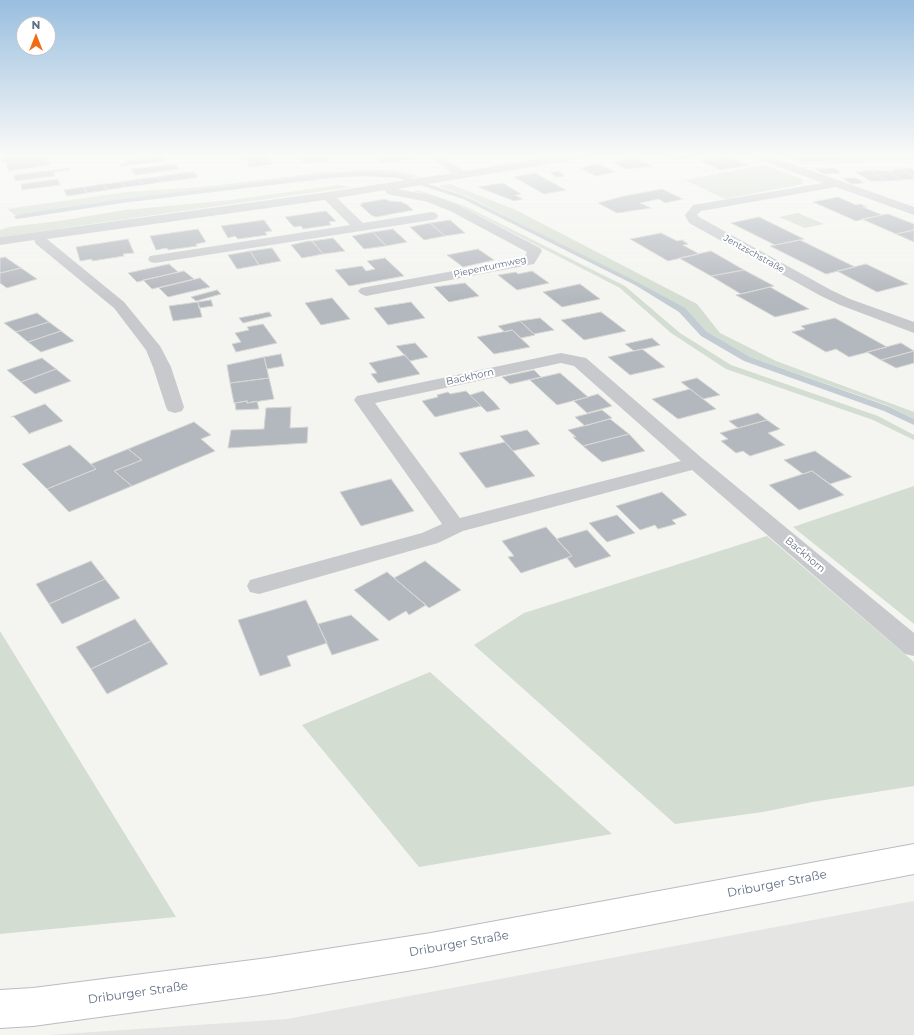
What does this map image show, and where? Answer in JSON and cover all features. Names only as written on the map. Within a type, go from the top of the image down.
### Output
[{"type":"main road","name":"Driburger Straße","points":[[0,1008],[33,1007],[268,976],[431,950],[914,859]]},
{"type":"street","name":"Piepenturmweg","points":[[0,241],[282,202]]},
{"type":"street","points":[[335,202],[360,227]]},
{"type":"street","name":"Piepenturmweg","points":[[366,291],[529,261],[535,251],[456,209],[439,202]]},
{"type":"street","name":"Jentzschstraße","points":[[730,202],[697,208],[692,215],[694,220],[826,293],[845,302],[914,328]]},
{"type":"street","points":[[889,202],[914,211]]},
{"type":"street","points":[[155,259],[432,216]]},
{"type":"street","points":[[39,236],[41,241],[119,305],[138,328],[154,350],[162,367],[175,407]]},
{"type":"street","name":"Backhorn","points":[[455,526],[363,400],[561,358],[580,362],[696,463],[914,647]]},
{"type":"street","points":[[259,586],[430,538],[455,526],[696,463]]},
{"type":"shaded area","points":[[54,202],[112,202],[16,216],[7,209]]},
{"type":"shaded area","points":[[207,202],[244,202],[0,237],[0,230],[9,227],[59,221],[125,210]]},
{"type":"shaded area","points":[[449,202],[465,206],[625,286],[680,333],[731,365],[878,416],[914,435],[914,440],[873,420],[726,369],[671,333],[620,288],[462,207]]},
{"type":"shaded area","points":[[479,202],[496,202],[516,210],[697,304],[720,333],[776,361],[914,412],[914,419],[889,406],[750,357],[710,335],[685,309]]},
{"type":"shaded area","points":[[798,213],[824,224],[805,228],[779,217]]},
{"type":"shaded area","points":[[914,486],[914,624],[793,527]]},
{"type":"shaded area","points":[[767,536],[914,662],[914,786],[812,802],[763,812],[675,824],[474,645],[524,613]]},
{"type":"shaded area","points":[[0,631],[176,917],[0,934]]},
{"type":"shaded area","points":[[430,672],[612,834],[419,867],[302,725]]},
{"type":"shaded area","points":[[914,901],[914,1035],[49,1035],[287,1019]]},
{"type":"building","points":[[403,202],[413,210],[376,217],[371,215],[360,205],[363,204],[361,203]]},
{"type":"building","points":[[643,202],[640,203],[651,208],[617,213],[598,203]]},
{"type":"building","points":[[814,202],[850,202],[856,205],[860,204],[867,207],[863,207],[882,215],[856,221]]},
{"type":"building","points":[[326,211],[336,221],[329,222],[331,225],[303,229],[301,226],[294,227],[285,217]]},
{"type":"building","points":[[888,214],[914,224],[914,230],[896,234],[862,219]]},
{"type":"building","points":[[759,217],[804,239],[775,245],[731,223]]},
{"type":"building","points":[[264,220],[272,231],[265,232],[267,235],[238,239],[235,236],[228,238],[221,226]]},
{"type":"building","points":[[450,220],[465,233],[445,236],[430,223]]},
{"type":"building","points":[[430,223],[445,236],[424,240],[410,227]]},
{"type":"building","points":[[198,229],[206,242],[196,244],[197,246],[156,250],[150,236]]},
{"type":"building","points":[[393,229],[407,242],[386,246],[373,232]]},
{"type":"building","points":[[914,230],[914,242],[896,234]]},
{"type":"building","points":[[373,232],[386,246],[364,249],[352,236]]},
{"type":"building","points":[[661,233],[677,241],[682,240],[688,244],[683,245],[699,254],[668,261],[630,239]]},
{"type":"building","points":[[333,238],[345,251],[323,254],[312,241]]},
{"type":"building","points":[[128,239],[134,253],[92,261],[92,259],[80,261],[76,247]]},
{"type":"building","points":[[800,240],[855,267],[826,274],[770,246]]},
{"type":"building","points":[[312,241],[323,254],[302,258],[291,245]]},
{"type":"building","points":[[272,248],[281,261],[259,265],[250,251]]},
{"type":"building","points":[[478,249],[494,260],[463,267],[447,255]]},
{"type":"building","points":[[250,251],[259,265],[237,269],[228,255]]},
{"type":"building","points":[[711,251],[744,270],[711,276],[679,258]]},
{"type":"building","points":[[5,257],[21,268],[0,273],[0,258]]},
{"type":"building","points":[[385,258],[404,276],[349,286],[335,270],[362,266],[366,271],[375,269],[367,261]]},
{"type":"building","points":[[169,264],[178,272],[137,282],[128,273]]},
{"type":"building","points":[[866,264],[908,284],[877,292],[837,271]]},
{"type":"building","points":[[21,268],[37,279],[7,288],[0,283],[0,273]]},
{"type":"building","points":[[744,270],[774,286],[741,294],[711,276]]},
{"type":"building","points":[[184,271],[194,279],[152,289],[143,280]]},
{"type":"building","points":[[532,271],[549,283],[517,290],[498,275],[516,272],[518,274]]},
{"type":"building","points":[[200,278],[210,287],[168,297],[159,288]]},
{"type":"building","points":[[465,283],[479,296],[449,302],[434,287]]},
{"type":"building","points":[[580,284],[600,299],[562,307],[543,292]]},
{"type":"building","points":[[770,287],[809,309],[775,317],[736,295]]},
{"type":"building","points":[[217,290],[221,294],[196,301],[191,297]]},
{"type":"building","points":[[332,298],[350,319],[321,325],[305,303]]},
{"type":"building","points":[[211,300],[213,306],[199,308],[198,302]]},
{"type":"building","points":[[198,302],[202,317],[173,321],[169,306]]},
{"type":"building","points":[[411,302],[425,318],[388,325],[374,308]]},
{"type":"building","points":[[269,312],[272,316],[243,323],[239,318]]},
{"type":"building","points":[[601,312],[626,331],[584,340],[561,320]]},
{"type":"building","points":[[37,313],[49,322],[16,332],[4,323]]},
{"type":"building","points":[[540,318],[554,330],[534,334],[520,321]]},
{"type":"building","points":[[835,318],[887,347],[849,357],[836,349],[826,352],[792,332],[805,329],[801,326]]},
{"type":"building","points":[[520,321],[535,335],[521,338],[512,330],[505,332],[498,326]]},
{"type":"building","points":[[49,322],[61,331],[28,342],[16,332]]},
{"type":"building","points":[[263,324],[277,343],[236,352],[232,344],[241,342],[235,333],[249,330],[247,327]]},
{"type":"building","points":[[512,330],[530,347],[494,354],[477,337]]},
{"type":"building","points":[[61,331],[74,341],[41,352],[28,342]]},
{"type":"building","points":[[652,338],[660,345],[634,351],[625,344]]},
{"type":"building","points":[[415,343],[428,357],[410,361],[396,346]]},
{"type":"building","points":[[901,343],[914,351],[881,360],[867,352]]},
{"type":"building","points":[[642,349],[665,367],[630,375],[608,357]]},
{"type":"building","points":[[914,351],[914,363],[896,368],[881,360]]},
{"type":"building","points":[[281,354],[284,366],[267,369],[264,357]]},
{"type":"building","points":[[405,355],[420,374],[378,383],[371,374],[377,373],[369,363]]},
{"type":"building","points":[[264,357],[269,378],[230,383],[227,365]]},
{"type":"building","points":[[42,358],[56,369],[21,382],[7,370]]},
{"type":"building","points":[[56,369],[71,381],[35,394],[21,382]]},
{"type":"building","points":[[534,370],[541,377],[510,384],[502,377]]},
{"type":"building","points":[[560,373],[588,397],[557,405],[530,380]]},
{"type":"building","points":[[269,378],[274,399],[247,403],[247,401],[234,403],[230,383]]},
{"type":"building","points":[[697,378],[720,395],[703,399],[681,382]]},
{"type":"building","points":[[690,389],[716,409],[678,419],[652,399]]},
{"type":"building","points":[[466,391],[481,406],[435,417],[422,401],[438,397],[437,395],[448,392],[450,394]]},
{"type":"building","points":[[483,391],[500,409],[487,412],[470,395]]},
{"type":"building","points":[[598,394],[612,406],[587,413],[574,401]]},
{"type":"building","points":[[247,401],[247,403],[257,401],[259,409],[236,410],[235,403]]},
{"type":"building","points":[[45,404],[63,421],[28,434],[29,433],[13,416]]},
{"type":"building","points":[[291,407],[290,428],[308,427],[307,443],[228,448],[231,430],[264,429],[266,408]]},
{"type":"building","points":[[602,410],[612,418],[585,426],[575,417]]},
{"type":"building","points":[[758,413],[767,420],[738,428],[729,421]]},
{"type":"building","points":[[610,419],[629,434],[583,446],[568,430]]},
{"type":"building","points":[[767,420],[780,429],[768,433],[785,445],[750,456],[743,451],[736,453],[721,441],[728,439],[720,433]]},
{"type":"building","points":[[194,422],[211,435],[201,439],[215,451],[132,486],[114,471],[142,460],[128,449]]},
{"type":"building","points":[[527,430],[540,444],[513,451],[500,436]]},
{"type":"building","points":[[629,434],[645,451],[602,462],[583,446]]},
{"type":"building","points":[[505,442],[535,476],[486,488],[459,453]]},
{"type":"building","points":[[70,445],[96,469],[47,489],[22,464]]},
{"type":"building","points":[[128,449],[142,460],[114,471],[132,486],[69,512],[47,489],[96,469],[91,464]]},
{"type":"building","points":[[815,451],[852,477],[830,484],[812,471],[803,474],[784,460]]},
{"type":"building","points":[[812,471],[844,495],[799,510],[769,485]]},
{"type":"building","points":[[391,479],[414,511],[361,526],[340,492]]},
{"type":"building","points":[[662,492],[687,515],[672,520],[676,524],[658,529],[655,525],[640,530],[616,506]]},
{"type":"building","points":[[617,515],[635,533],[607,542],[589,523]]},
{"type":"building","points":[[546,527],[572,556],[521,573],[508,557],[514,556],[502,541]]},
{"type":"building","points":[[587,530],[611,556],[575,568],[567,558],[572,556],[556,539]]},
{"type":"building","points":[[91,561],[105,579],[49,604],[36,584]]},
{"type":"building","points":[[425,561],[461,590],[429,608],[394,578]]},
{"type":"building","points":[[387,572],[426,605],[409,615],[406,611],[389,621],[354,590]]},
{"type":"building","points":[[105,579],[120,598],[62,624],[49,604]]},
{"type":"building","points":[[306,600],[327,643],[287,656],[291,666],[260,676],[238,620]]},
{"type":"building","points":[[351,615],[379,640],[332,655],[318,624]]},
{"type":"building","points":[[135,619],[151,641],[91,669],[76,647]]},
{"type":"building","points":[[151,641],[168,664],[107,694],[91,669]]},
{"type":"waterway","points":[[17,217],[113,202]]},
{"type":"waterway","points":[[474,202],[637,284],[682,310],[704,334],[747,359],[887,409],[914,422]]}]
